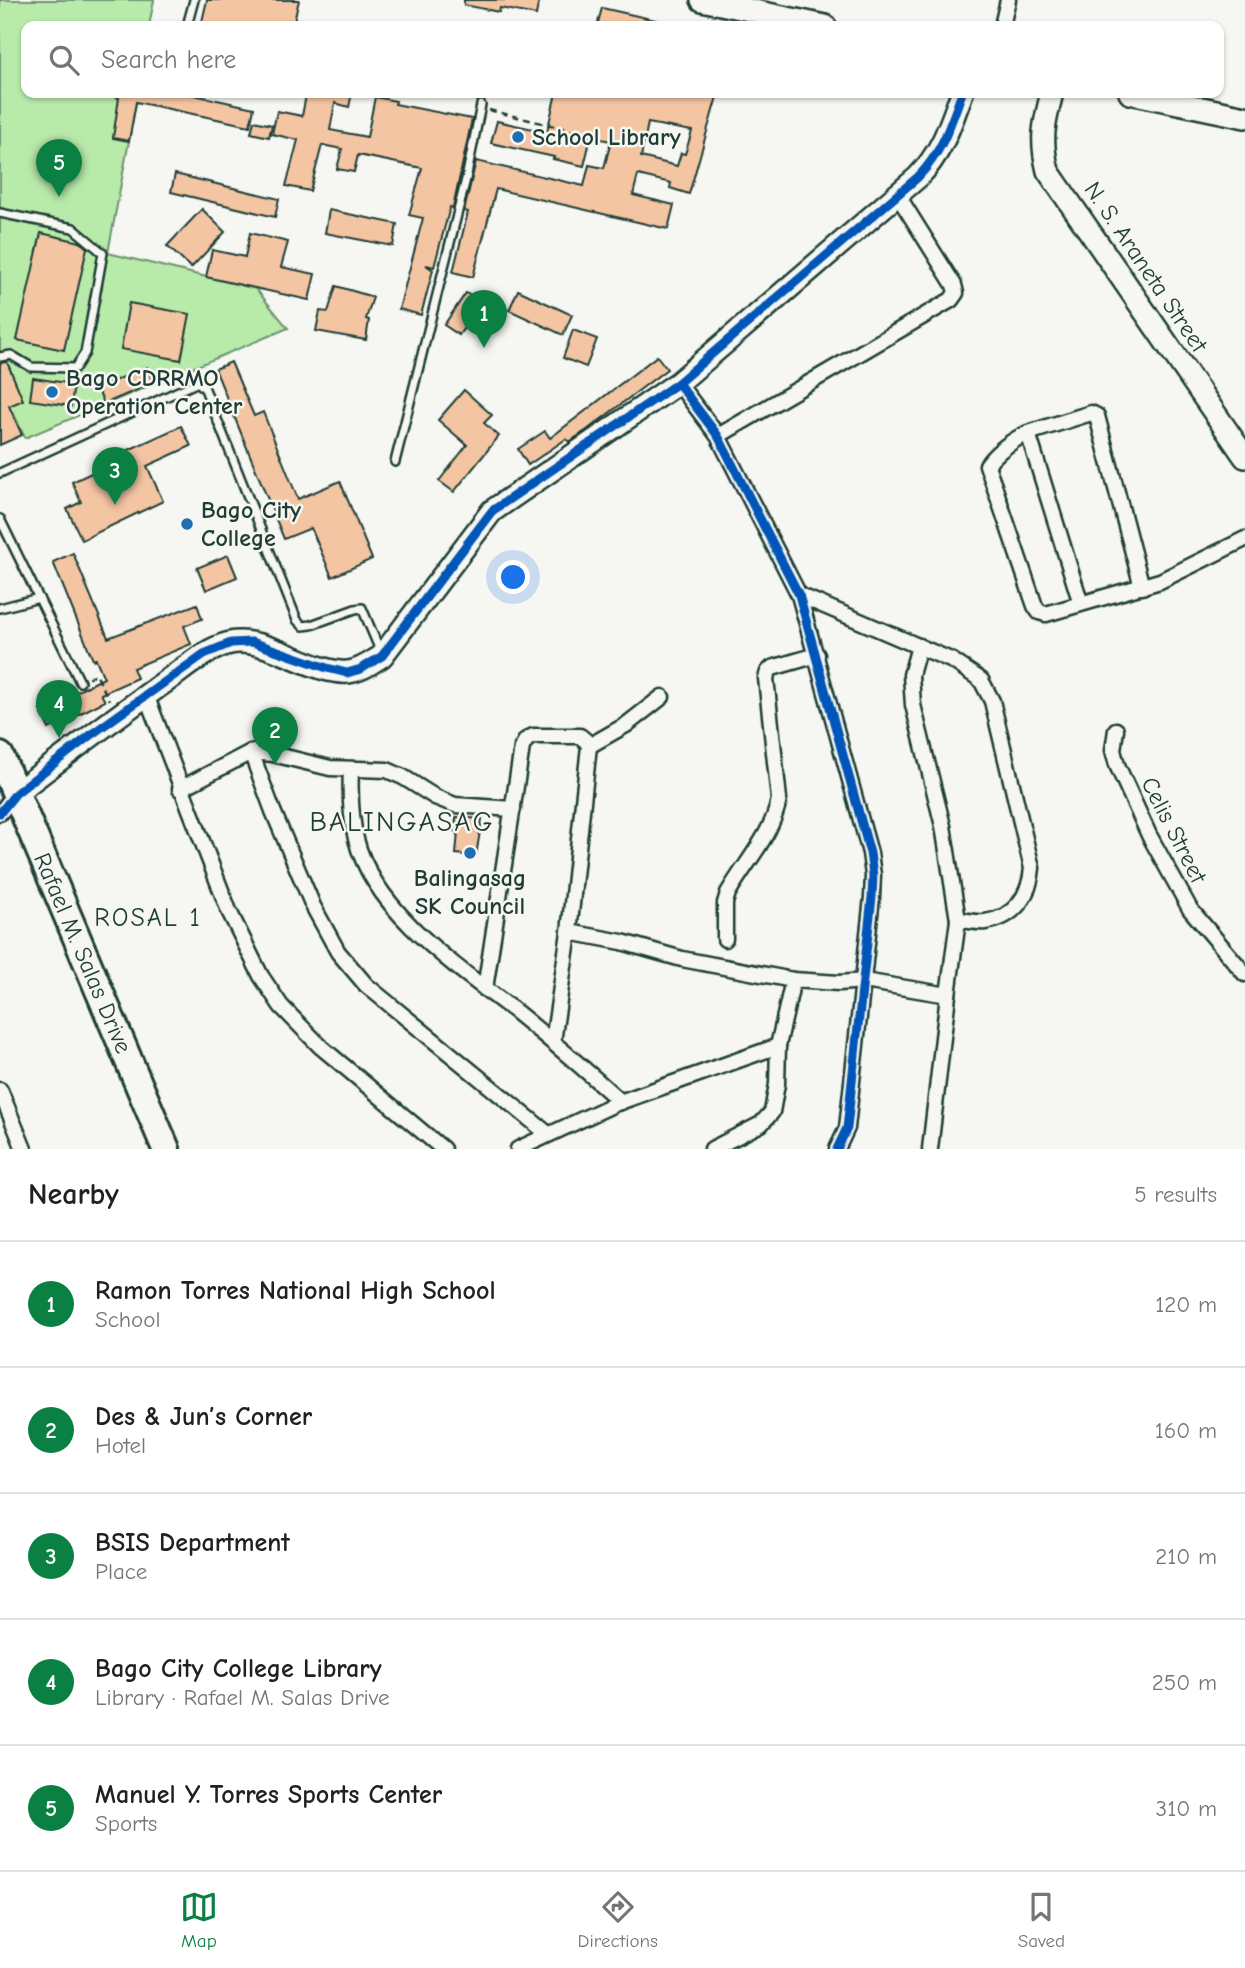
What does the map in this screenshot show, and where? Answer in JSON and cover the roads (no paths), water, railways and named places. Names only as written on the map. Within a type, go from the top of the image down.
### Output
[{"type":"highway","name":"Rafael M. Salas Drive","points":[[0,756],[8,803],[166,1149]]},
{"type":"street","points":[[702,0],[801,21]]},
{"type":"street","points":[[1003,21],[1008,0]]},
{"type":"street","points":[[8,803],[146,695],[204,654],[230,643],[252,642],[347,673],[361,669],[382,656],[492,512],[678,383],[933,162],[960,98]]},
{"type":"street","name":"N. S. Araneta Street","points":[[1051,98],[1042,148],[1048,170],[1245,457]]},
{"type":"street","points":[[1160,98],[1244,112]]},
{"type":"street","points":[[718,436],[951,300],[956,293],[954,285],[897,194]]},
{"type":"street","points":[[678,383],[718,436],[799,595],[872,864],[872,897],[848,1128],[837,1149]]},
{"type":"street","points":[[1142,586],[1097,416],[1091,413],[1028,433],[991,459],[987,465],[988,470],[1039,612],[1046,614],[1142,586],[1170,576],[1245,539]]},
{"type":"street","points":[[1028,433],[1081,604]]},
{"type":"street","points":[[799,595],[953,661],[981,680],[992,701],[1032,868],[1031,888],[1020,904],[1004,915],[986,922],[958,920]]},
{"type":"street","points":[[919,646],[911,675],[913,705],[943,826],[958,920],[930,1149]]},
{"type":"street","points":[[725,939],[725,903],[728,893],[777,812],[779,799],[766,678],[772,668],[817,655]]},
{"type":"street","points":[[146,695],[229,911],[261,976],[281,1006],[321,1047],[443,1149]]},
{"type":"street","points":[[589,746],[626,725],[662,697]]},
{"type":"street","name":"Celis Street","points":[[1116,730],[1113,750],[1117,765],[1149,835],[1190,909],[1245,974]]},
{"type":"street","points":[[485,989],[522,747],[526,740],[533,736],[580,736],[589,746],[569,932],[553,1042]]},
{"type":"street","points":[[180,789],[251,752],[272,754],[330,768],[387,770],[455,805],[513,809]]},
{"type":"street","points":[[251,752],[313,906],[338,952],[366,985],[548,1134]]},
{"type":"street","points":[[351,770],[356,839],[369,870],[388,900],[415,930],[553,1042],[621,1102]]},
{"type":"street","points":[[569,932],[622,942],[682,959],[793,980],[839,983],[864,981],[948,996]]},
{"type":"street","points":[[712,1149],[761,1124],[772,1112],[777,1084],[778,1046],[793,980]]},
{"type":"street","points":[[518,1149],[621,1102],[778,1046]]},
{"type":"street","points":[[0,1090],[24,1149]]},
{"type":"lane","points":[[188,21],[194,0]]},
{"type":"lane","points":[[395,461],[466,179],[480,107]]},
{"type":"lane","points":[[0,214],[73,228],[103,253],[85,353],[75,368],[31,367],[10,355],[0,357]]},
{"type":"lane","points":[[0,473],[198,382],[205,389],[297,620],[303,626],[311,625],[362,608],[382,656]]},
{"type":"lane","points":[[0,519],[80,682]]},
{"type":"lane","points":[[0,608],[39,598]]},
{"type":"place","name":"School Library","points":[[518,137]]},
{"type":"place","name":"Manuel Y. Torres Sports Center","points":[[59,197]]},
{"type":"place","name":"Ramon Torres National High School","points":[[484,348]]},
{"type":"place","name":"Bago CDRRMO Operation Center","points":[[52,392]]},
{"type":"place","name":"BSIS Department","points":[[115,505]]},
{"type":"place","name":"Bago City College","points":[[187,524]]},
{"type":"place","name":"Bago City College Library","points":[[59,738]]},
{"type":"place","name":"Des & Jun’s Corner","points":[[275,765]]},
{"type":"place","name":"Balingasag SK Council","points":[[470,853]]},
{"type":"district","name":"BALINGASAG","points":[[402,821]]},
{"type":"district","name":"ROSAL 1","points":[[148,917]]}]
